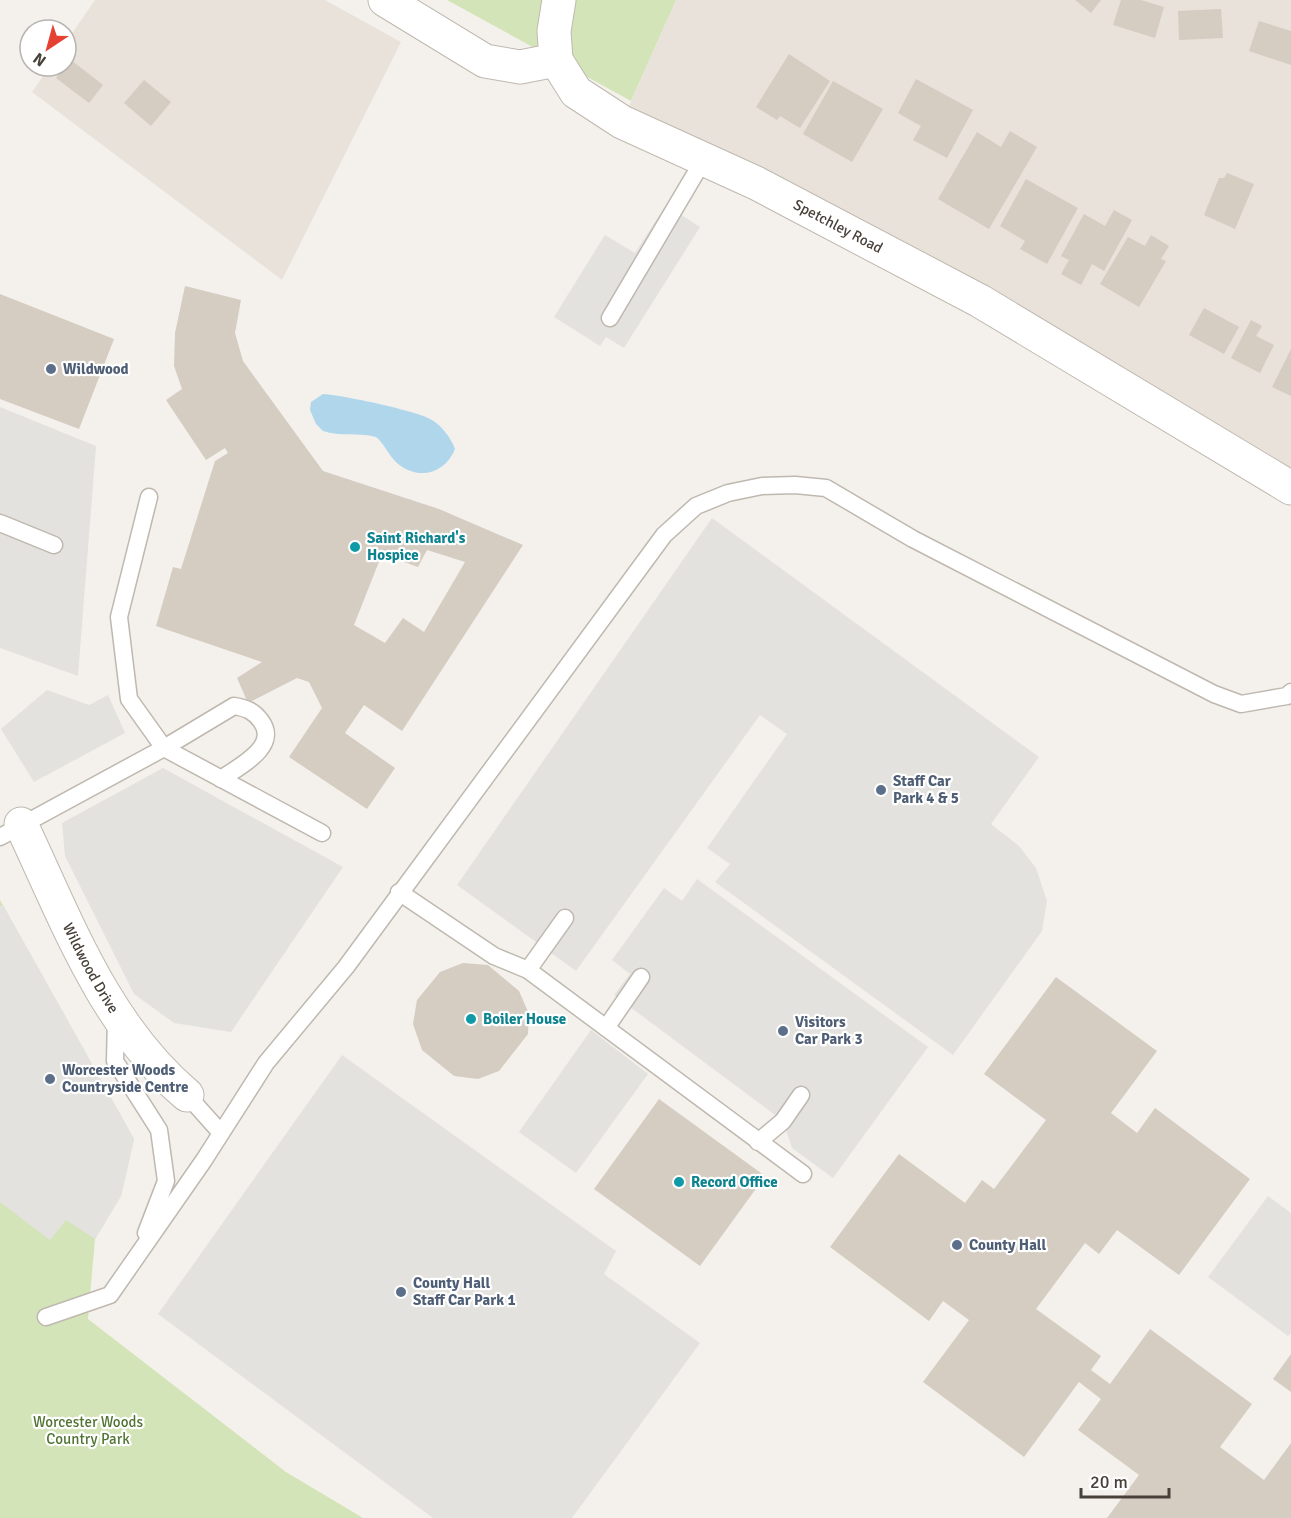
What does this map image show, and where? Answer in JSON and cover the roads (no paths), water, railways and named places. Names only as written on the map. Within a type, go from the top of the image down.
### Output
[{"type":"street","points":[[385,0],[484,61],[520,67],[556,60],[554,31],[559,0]]},
{"type":"street","name":"Spetchley Road","points":[[556,60],[576,92],[622,122],[756,183],[980,301],[1291,488]]},
{"type":"street","name":"Wildwood Drive","points":[[11,831],[116,1016],[170,1082],[187,1095]]},
{"type":"lane","points":[[609,318],[704,159]]},
{"type":"lane","points":[[46,1317],[110,1295],[266,1063],[346,968],[399,892],[664,535],[696,506],[728,493],[784,485],[826,488],[913,539],[1214,694],[1241,704],[1287,696],[1291,692]]},
{"type":"lane","points":[[149,497],[119,617],[129,699],[164,748],[322,833]]},
{"type":"lane","points":[[0,523],[54,545]]},
{"type":"lane","points":[[11,831],[164,748],[234,706],[255,713],[265,726],[266,739],[259,752],[221,779]]},
{"type":"lane","points":[[399,892],[494,956],[528,970],[803,1174]]},
{"type":"lane","points":[[528,970],[565,918]]},
{"type":"lane","points":[[606,1028],[641,977]]},
{"type":"lane","points":[[116,1016],[115,1061],[159,1130],[166,1181],[136,1259]]},
{"type":"lane","points":[[187,1095],[221,1133]]},
{"type":"lane","points":[[758,1142],[783,1121],[801,1095]]},
{"type":"water","points":[[323,394],[379,404],[424,416],[443,429],[455,449],[445,464],[438,469],[422,473],[405,469],[394,460],[376,437],[323,431],[316,424],[310,410],[311,402]]},
{"type":"place","name":"Wildwood","points":[[51,369]]},
{"type":"place","name":"Saint Richard's Hospice","points":[[355,547]]},
{"type":"place","name":"Staff Car Park 4 & 5","points":[[881,790]]},
{"type":"place","name":"Boiler House","points":[[471,1019]]},
{"type":"place","name":"Visitors Car Park 3","points":[[783,1031]]},
{"type":"place","name":"Worcester Woods Countryside Centre","points":[[50,1079]]},
{"type":"place","name":"Record Office","points":[[679,1182]]},
{"type":"place","name":"County Hall","points":[[957,1245]]},
{"type":"place","name":"County Hall Staff Car Park 1","points":[[401,1292]]},
{"type":"park label","name":"Worcester Woods Country Park","points":[[88,1430]]}]
